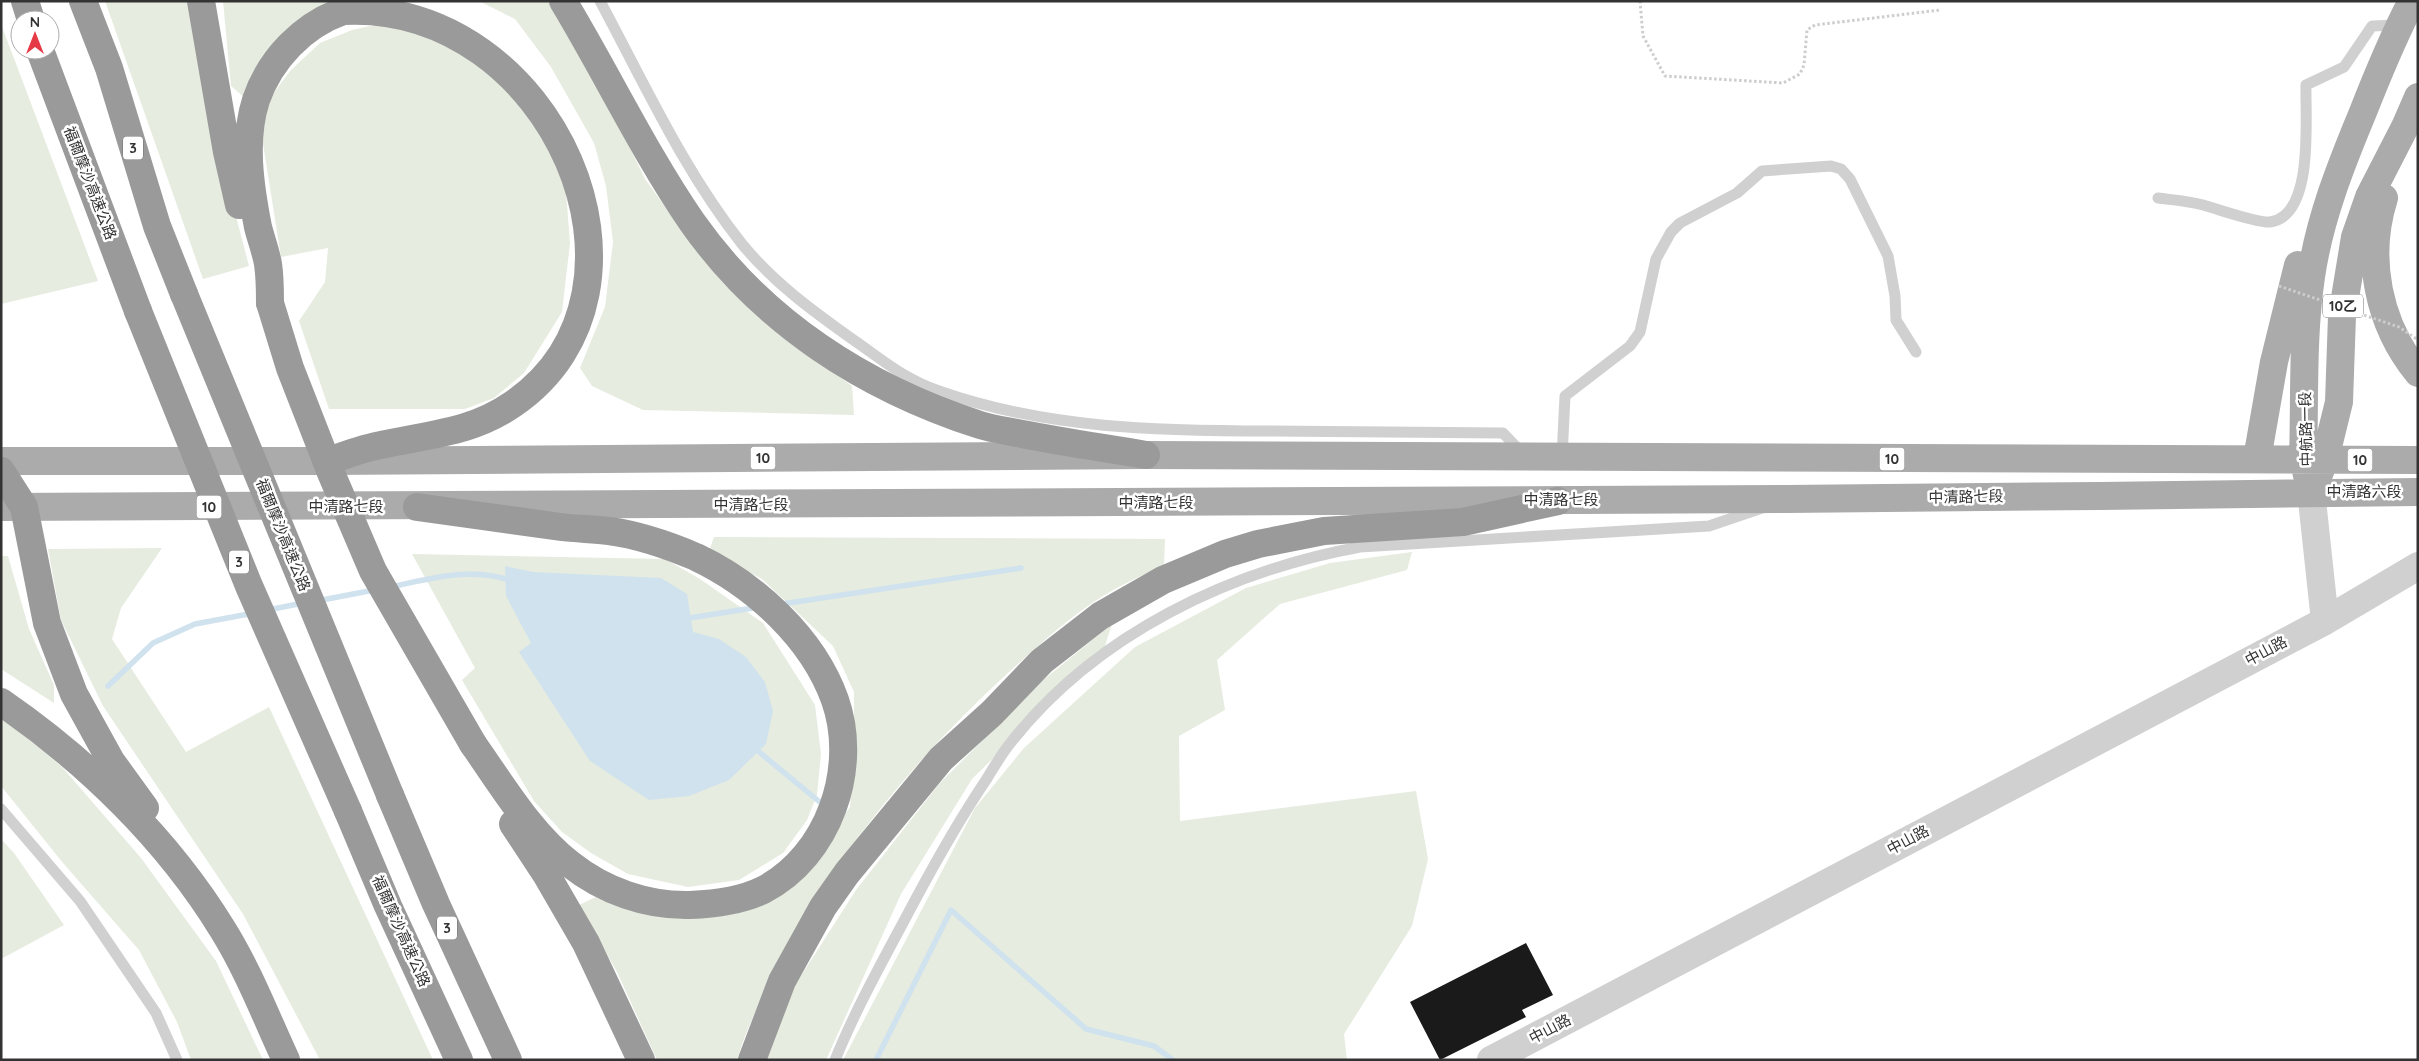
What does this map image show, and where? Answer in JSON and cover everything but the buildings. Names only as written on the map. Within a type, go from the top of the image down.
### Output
[{"type":"highway","name":"福爾摩沙高速公路","points":[[83,1],[109,68],[157,226],[184,294],[436,904],[508,1060]]},
{"type":"highway","points":[[201,1],[227,152],[244,229],[290,368],[331,474],[373,571],[425,664],[473,744],[528,820],[570,864],[605,886],[624,894],[671,904],[705,905],[745,897],[764,890],[782,877],[802,857],[824,828],[833,808],[843,766],[843,744],[837,708],[827,681],[816,662],[781,618],[760,599],[720,570],[676,548],[652,540],[610,531],[417,507]]},
{"type":"highway","points":[[563,1],[672,191],[693,224],[716,253],[755,295],[807,341],[860,375],[918,403],[981,426],[1146,455]]},
{"type":"highway","points":[[270,303],[268,264],[258,225],[248,156],[248,137],[256,98],[264,81],[284,52],[303,34],[325,19],[355,7],[390,2],[409,2],[446,9],[479,24],[500,40],[519,58],[548,95],[568,133],[581,174],[588,217],[587,272],[583,298],[570,337],[548,372],[533,388],[498,414],[457,431],[380,445],[328,461]]},
{"type":"highway","name":"福爾摩沙高速公路","points":[[44,60],[138,310],[249,586],[388,906],[459,1060]]},
{"type":"highway","points":[[1,471],[48,622],[74,694],[111,761],[157,822],[178,865]]},
{"type":"highway","points":[[752,1060],[766,1019],[797,951],[822,907],[847,873],[941,759],[992,713],[1042,661],[1100,616],[1163,580],[1225,554],[1258,544],[1324,531],[1463,522],[1558,500]]},
{"type":"highway","points":[[1,702],[81,766],[148,830],[178,865],[224,930],[286,1060]]},
{"type":"highway","points":[[473,744],[500,805],[546,874],[586,943],[641,1060]]},
{"type":"main road","name":"中航路一段","points":[[2311,492],[2314,459],[2306,320],[2311,276],[2327,207],[2343,160],[2412,1]]},
{"type":"main road","name":"中航路一段","points":[[2314,459],[2339,402],[2341,325],[2355,237],[2369,196],[2405,127],[2418,97]]},
{"type":"main road","points":[[2405,127],[2395,170],[2381,209],[2375,250],[2376,271],[2384,312],[2392,333],[2418,373]]},
{"type":"main road","points":[[2258,459],[2274,362],[2299,262],[2327,207]]},
{"type":"main road","name":"10","points":[[1,461],[328,461],[1146,455],[2418,460]]},
{"type":"main road","name":"中清路六段","points":[[2311,492],[2418,492]]},
{"type":"main road","name":"中清路七段","points":[[13,507],[417,507],[1789,499],[2311,492]]},
{"type":"street","points":[[2311,492],[2325,621]]},
{"type":"street","name":"中山路","points":[[1491,1060],[2325,621],[2418,566]]},
{"type":"lane","points":[[600,1],[695,176],[743,244],[795,298],[892,370],[937,391],[997,409],[1063,422],[1135,429],[1206,431],[1503,433],[1526,457]]},
{"type":"lane","points":[[2158,198],[2200,204],[2268,222],[2282,218],[2292,208],[2305,170],[2306,85],[2344,67],[2372,26],[2400,25]]},
{"type":"lane","points":[[1562,457],[1565,396],[1630,346],[1640,332],[1645,318],[1656,259],[1671,232],[1680,223],[1737,193],[1762,171],[1830,166],[1841,169],[1850,179],[1888,256],[1895,296],[1896,320],[1916,352]]},
{"type":"lane","points":[[835,1060],[852,1019],[953,829],[1011,741],[1063,688],[1091,664],[1152,622],[1218,588],[1262,572],[1324,554],[1360,547],[1710,526],[1789,499]]},
{"type":"lane","points":[[1,809],[80,901],[156,1012],[177,1060]]},
{"type":"path","points":[[1640,1],[1643,36],[1665,76],[1783,83],[1800,74],[1804,66],[1807,30],[1816,25],[1940,10]]},
{"type":"path","points":[[2279,286],[2399,327],[2418,340]]},
{"type":"shaded area","points":[[105,1],[192,1],[215,136],[249,266],[203,279]]},
{"type":"shaded area","points":[[223,1],[334,1],[245,98],[231,86]]},
{"type":"shaded area","points":[[479,1],[548,1],[594,74],[645,179],[681,229],[724,284],[808,354],[852,386],[854,415],[643,410],[592,386],[580,368],[605,307],[613,242],[606,186],[594,143],[551,67],[515,19]]},
{"type":"shaded area","points":[[389,22],[482,51],[564,167],[570,243],[562,312],[524,373],[494,398],[465,409],[329,409],[299,321],[325,282],[328,248],[281,257],[262,137],[264,115],[275,91],[291,70],[320,43],[352,30]]},
{"type":"shaded area","points":[[1,24],[10,48],[10,60],[15,60],[98,281],[1,304]]},
{"type":"shaded area","points":[[714,537],[1165,539],[1164,565],[1103,596],[1066,622],[974,705],[941,739],[878,812],[849,850],[797,931],[759,1005],[737,1060],[657,1060],[617,972],[579,905],[600,895],[697,916],[826,843],[850,807],[854,745],[854,692],[833,646],[762,579],[709,551]]},
{"type":"shaded area","points":[[162,548],[121,608],[112,639],[186,752],[269,707],[433,1060],[320,1060],[243,914],[103,706],[61,620],[48,549]]},
{"type":"shaded area","points":[[1412,552],[1407,570],[1280,604],[1217,660],[1225,710],[1179,736],[1180,821],[1416,791],[1428,859],[1412,926],[1344,1034],[1347,1060],[843,1060],[975,808],[1024,748],[1135,647],[1246,588],[1330,563]]},
{"type":"shaded area","points":[[412,554],[665,559],[700,579],[763,623],[815,705],[821,754],[817,795],[807,820],[783,853],[739,880],[688,887],[628,874],[591,853],[562,832],[534,801],[462,680],[475,668]]},
{"type":"shaded area","points":[[1,556],[8,556],[29,629],[54,685],[54,703],[1,669]]},
{"type":"shaded area","points":[[1112,624],[1104,649],[972,779],[901,894],[826,1060],[761,1060],[781,1007],[856,890],[939,784],[1042,681]]},
{"type":"shaded area","points":[[1,715],[62,767],[141,858],[216,961],[263,1060],[191,1060],[177,1022],[139,950],[63,863],[1,786]]},
{"type":"shaded area","points":[[1,839],[14,853],[64,925],[1,959]]},
{"type":"water","points":[[505,566],[533,572],[661,578],[687,594],[693,632],[719,639],[746,657],[765,682],[773,711],[766,744],[729,780],[689,796],[649,800],[590,761],[519,652],[531,643],[506,596]]},
{"type":"waterway","points":[[782,604],[1021,568]]},
{"type":"waterway","points":[[390,587],[451,575],[466,574],[482,574],[512,581]]},
{"type":"waterway","points":[[317,601],[374,590]]},
{"type":"waterway","points":[[268,610],[303,603]]},
{"type":"waterway","points":[[683,619],[753,608]]},
{"type":"waterway","points":[[108,686],[153,643],[195,624],[254,613]]},
{"type":"waterway","points":[[753,747],[821,803]]},
{"type":"waterway","points":[[876,1060],[951,910],[1086,1029],[1154,1046],[1173,1060]]}]
